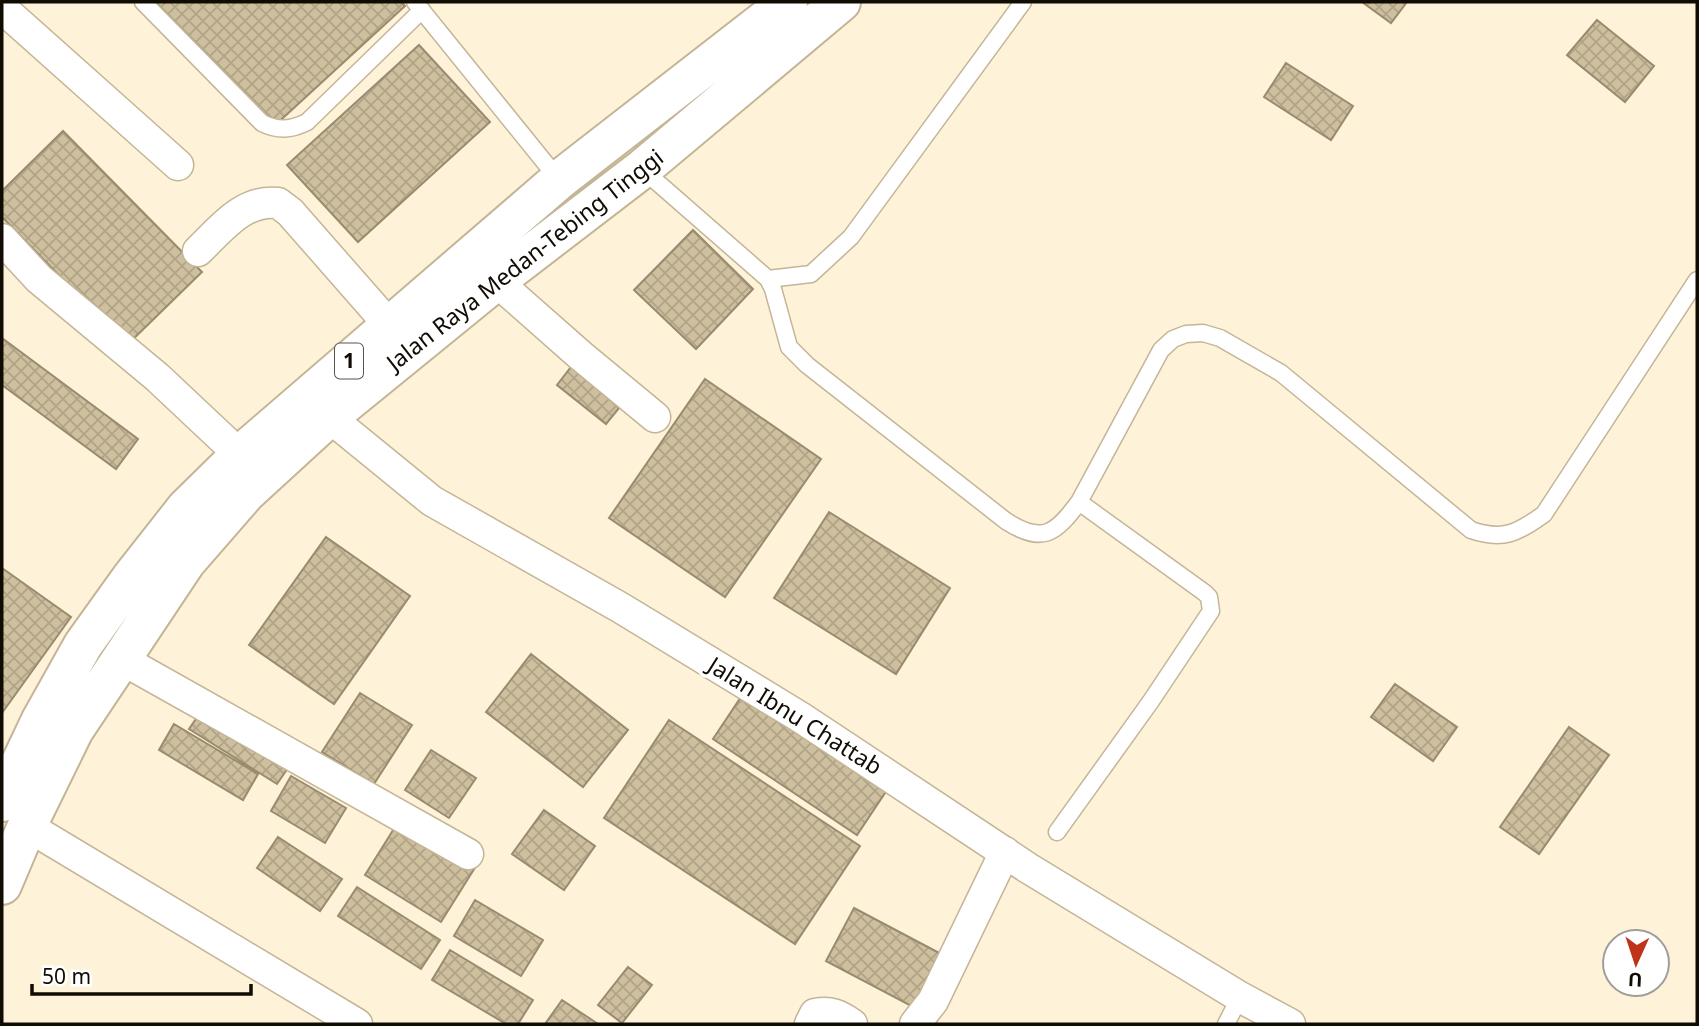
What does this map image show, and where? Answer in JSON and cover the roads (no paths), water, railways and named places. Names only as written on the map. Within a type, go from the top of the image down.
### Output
[{"type":"highway","name":"Jalan Raya Medan-Tebing Tinggi","points":[[14,814],[74,730],[186,562],[390,326],[558,180],[788,2]]},
{"type":"highway","name":"Jalan Raya Medan-Tebing Tinggi","points":[[2,885],[14,814],[41,720],[83,645],[186,508],[240,454],[319,406],[496,281],[642,169],[841,2]]},
{"type":"street","points":[[2,8],[178,164]]},
{"type":"street","points":[[198,251],[232,217],[253,205],[278,203],[290,212],[390,326]]},
{"type":"street","points":[[2,239],[39,279],[157,377],[240,454]]},
{"type":"street","points":[[496,281],[655,417]]},
{"type":"street","name":"Jalan Ibnu Chattab","points":[[319,406],[432,500],[621,608],[800,717],[1005,852],[1240,997],[1290,1024]]},
{"type":"street","points":[[121,659],[468,854]]},
{"type":"street","points":[[14,814],[357,1024]]},
{"type":"street","points":[[915,1024],[933,1001],[1005,852]]},
{"type":"street","points":[[810,1024],[815,1014],[827,1012],[838,1014],[852,1024]]},
{"type":"lane","points":[[142,2],[262,123],[271,128],[283,129],[307,122],[419,6],[558,180]]},
{"type":"lane","points":[[768,279],[811,274],[851,237],[1023,2]]},
{"type":"lane","points":[[642,169],[768,279],[789,347],[807,365],[1006,521],[1020,530],[1034,534],[1048,533],[1062,525],[1079,502],[1161,350],[1173,339],[1186,334],[1203,333],[1220,338],[1281,373],[1471,530],[1488,536],[1507,535],[1523,529],[1544,514],[1697,280]]},
{"type":"lane","points":[[1057,832],[1151,701],[1211,611],[1209,597],[1205,593],[1079,502]]},
{"type":"lane","points":[[1226,1024],[1240,997]]}]
